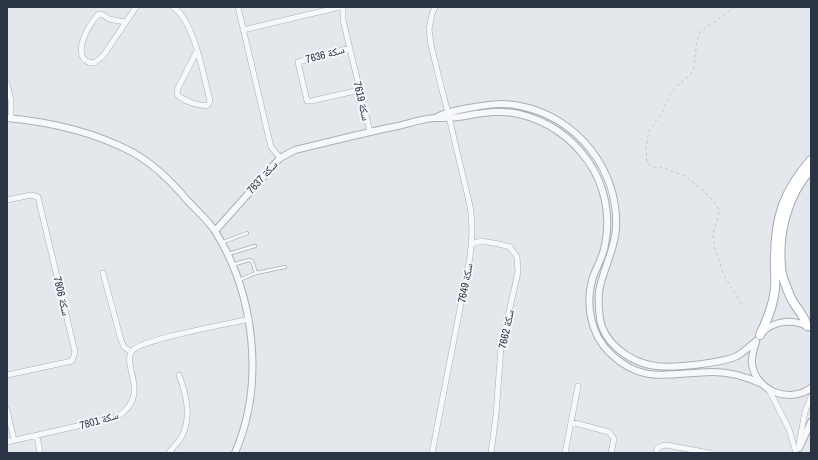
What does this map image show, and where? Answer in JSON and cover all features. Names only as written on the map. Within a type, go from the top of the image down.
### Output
[{"type":"main road","points":[[758,338],[770,311],[775,294],[775,240],[780,213],[787,194],[799,174],[811,160]]},
{"type":"main road","points":[[809,327],[804,316],[791,298],[785,282],[781,269],[780,247],[781,232],[787,212],[798,188],[811,169]]},
{"type":"street","points":[[125,22],[109,19],[99,14],[95,17],[84,36],[82,44],[82,57],[84,60],[89,63],[94,63],[103,56],[136,7]]},
{"type":"street","points":[[173,7],[187,23],[197,51],[210,101],[208,105],[203,107],[180,97],[177,94],[178,88],[197,51]]},
{"type":"street","points":[[238,7],[271,147],[280,158]]},
{"type":"street","points":[[243,30],[341,7]]},
{"type":"street","name":"سكة 7619","points":[[341,7],[370,132],[449,115]]},
{"type":"street","name":"سكة 7649","points":[[432,453],[470,257],[473,234],[471,213],[429,29],[435,7]]},
{"type":"street","name":"سكة 7636","points":[[350,48],[298,62],[307,101],[360,90]]},
{"type":"street","points":[[7,84],[11,100],[9,118],[76,130],[105,140],[133,153],[149,163],[171,181],[215,231],[238,280],[249,319],[252,346],[251,392],[242,432],[235,453]]},
{"type":"street","points":[[449,115],[486,105],[506,104],[520,106],[558,120],[578,135],[593,152],[605,172],[615,205],[616,229],[609,260],[599,292],[601,321],[605,334],[614,346],[625,355],[638,362],[652,366],[696,365],[737,356],[758,338],[766,328],[784,322],[796,322],[809,327]]},
{"type":"street","points":[[449,115],[507,112],[532,118],[552,127],[568,138],[590,163],[598,177],[604,195],[608,227],[605,246],[591,288],[590,313],[593,326],[600,340],[618,361],[632,370],[650,375],[668,376],[714,372],[728,373],[742,376],[762,384]]},
{"type":"street","name":"سكة 7637","points":[[215,231],[280,158],[286,154],[295,150],[370,132]]},
{"type":"street","name":"سكة 7806","points":[[7,200],[31,194],[38,197],[75,352],[72,361],[7,375]]},
{"type":"street","name":"سكة 7662","points":[[471,244],[481,241],[510,247],[517,258],[518,265],[518,272],[501,347],[496,415],[491,453]]},
{"type":"street","points":[[103,273],[121,340],[124,347],[131,352],[136,347],[152,340],[249,319]]},
{"type":"street","points":[[758,338],[752,352],[752,364],[756,375],[762,384],[769,390],[784,395],[797,394],[811,388]]},
{"type":"street","name":"سكة 7801","points":[[7,442],[117,417],[123,413],[132,401],[134,393],[134,384],[129,360],[131,352]]},
{"type":"street","points":[[169,453],[182,436],[186,423],[186,394],[179,375]]},
{"type":"street","points":[[565,453],[578,386]]},
{"type":"street","points":[[769,390],[789,429],[798,451]]},
{"type":"street","points":[[798,451],[805,412],[811,397]]},
{"type":"street","points":[[7,410],[14,440]]},
{"type":"street","points":[[571,422],[609,432],[614,439],[612,453]]},
{"type":"street","points":[[798,451],[811,422]]},
{"type":"street","points":[[37,436],[40,453]]},
{"type":"street","points":[[656,453],[656,449],[660,446],[666,445],[710,453]]},
{"type":"lane","points":[[221,243],[246,233]]},
{"type":"lane","points":[[227,254],[254,246]]},
{"type":"lane","points":[[232,265],[249,260],[252,261],[256,273]]},
{"type":"lane","points":[[238,280],[256,273],[284,267]]},
{"type":"path","points":[[735,7],[700,32],[697,40],[694,67],[691,74],[678,85],[669,96],[663,111],[649,131],[646,146],[648,162],[652,167],[661,167],[685,176],[704,191],[718,207],[719,214],[712,236],[714,246],[724,275],[742,305]]}]
